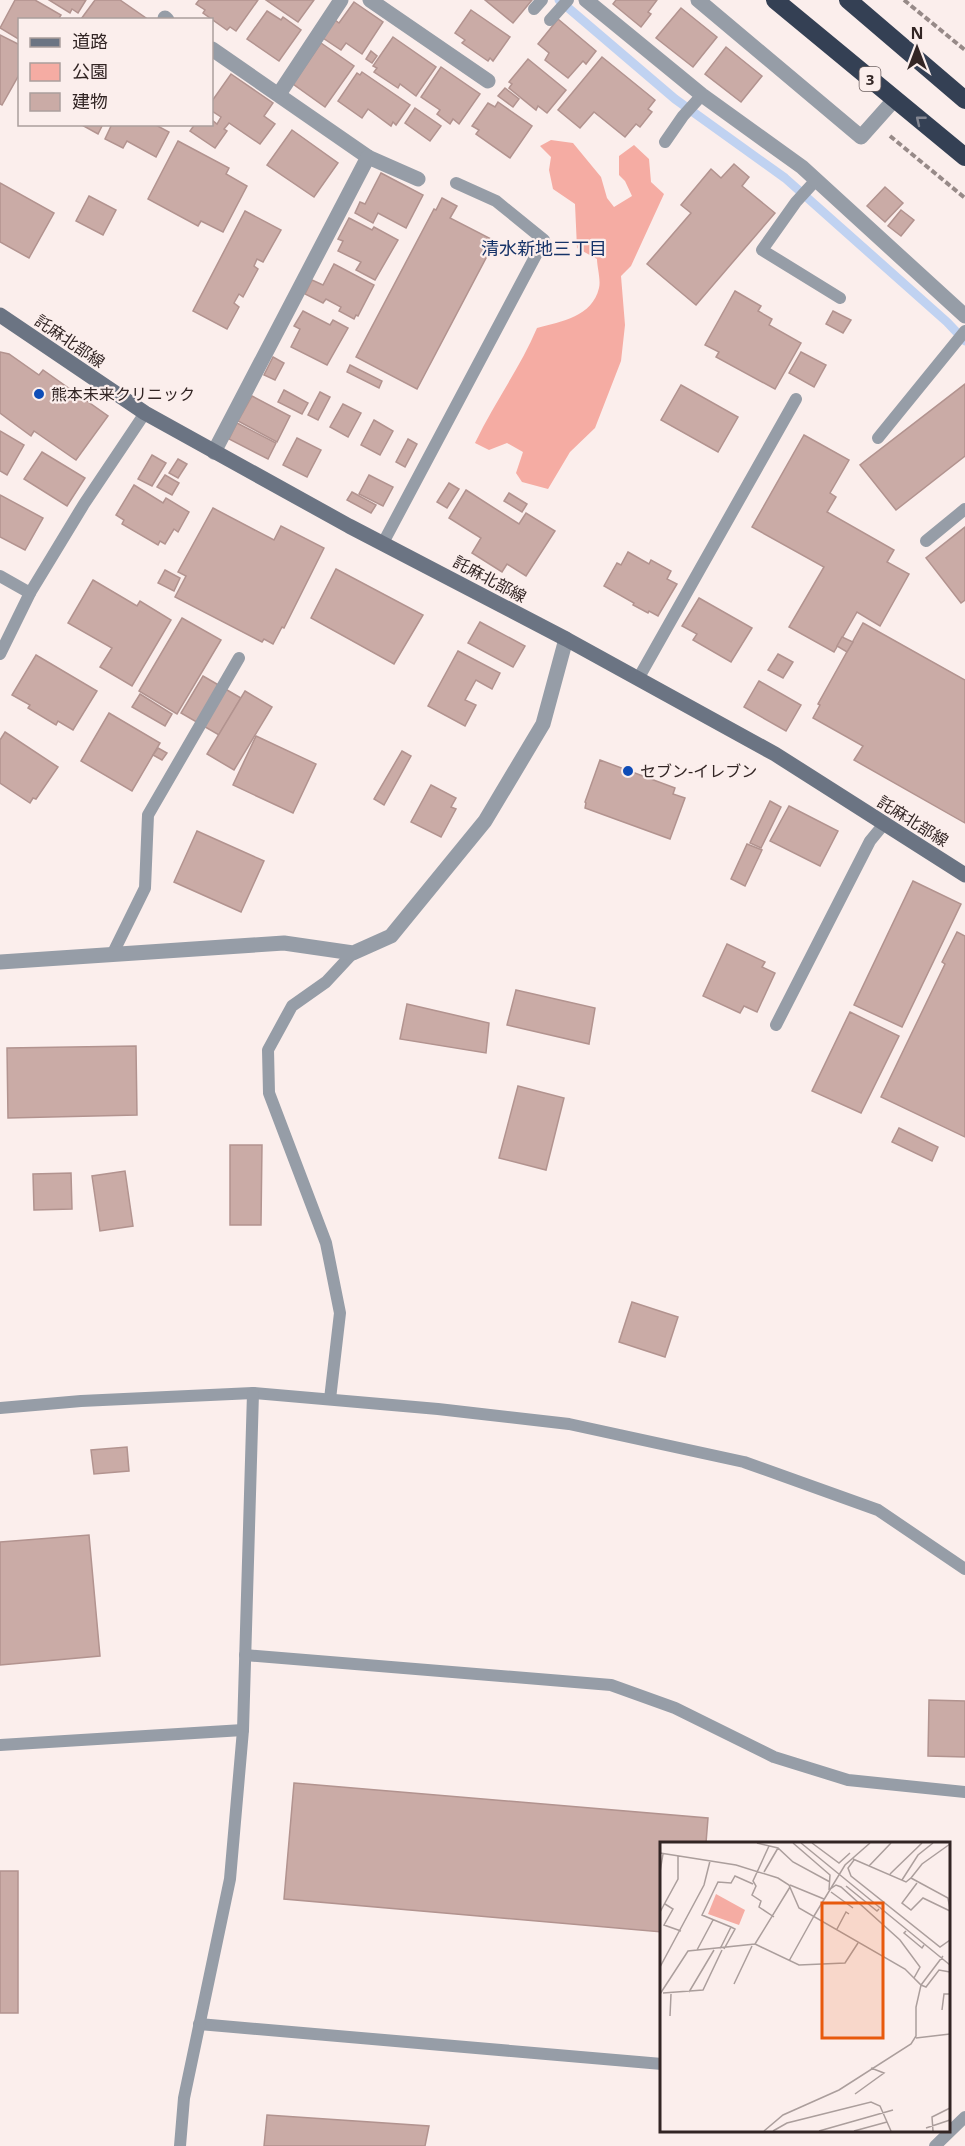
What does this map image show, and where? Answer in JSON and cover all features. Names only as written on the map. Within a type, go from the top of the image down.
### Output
[{"type":"highway","name":"3","points":[[776,0],[965,157]]},
{"type":"highway","points":[[848,0],[965,100]]},
{"type":"main road","name":"託麻北部線","points":[[0,315],[146,413],[214,452],[566,639],[775,754],[965,875]]},
{"type":"street","points":[[279,94],[341,0]]},
{"type":"street","points":[[370,0],[488,81]]},
{"type":"street","points":[[586,0],[699,98],[802,167],[813,184],[965,316]]},
{"type":"street","points":[[698,0],[861,137],[894,100]]},
{"type":"street","points":[[213,50],[368,157],[418,179]]},
{"type":"street","points":[[214,452],[368,157]]},
{"type":"street","points":[[0,962],[284,943],[353,953],[391,936],[485,821],[543,724],[566,639]]},
{"type":"lane","points":[[554,16],[568,0]]},
{"type":"lane","points":[[665,142],[699,98]]},
{"type":"lane","points":[[383,543],[544,240],[496,201],[456,183]]},
{"type":"lane","points":[[813,184],[796,202],[762,250],[840,298]]},
{"type":"lane","points":[[879,438],[965,331]]},
{"type":"lane","points":[[638,680],[796,399]]},
{"type":"lane","points":[[0,654],[30,593],[84,504],[146,413]]},
{"type":"lane","points":[[926,541],[965,509]]},
{"type":"lane","points":[[0,576],[30,593]]},
{"type":"lane","points":[[112,955],[146,888],[148,815],[239,658]]},
{"type":"lane","points":[[776,1025],[870,841],[884,824]]},
{"type":"lane","points":[[330,1399],[340,1313],[326,1243],[269,1093],[268,1050],[292,1006],[326,982],[353,953]]},
{"type":"lane","points":[[180,2146],[184,2098],[230,1879],[243,1730],[253,1393]]},
{"type":"lane","points":[[0,1408],[81,1401],[253,1393],[569,1424],[744,1462],[878,1510],[965,1569]]},
{"type":"lane","points":[[245,1655],[611,1685],[675,1708],[774,1757],[848,1780],[965,1792]]},
{"type":"lane","points":[[0,1745],[243,1730]]},
{"type":"lane","points":[[200,2024],[660,2064]]},
{"type":"lane","points":[[951,2128],[965,2117]]},
{"type":"lane","points":[[934,2146],[948,2131]]},
{"type":"path","points":[[904,0],[965,50]]},
{"type":"green space","points":[[551,140],[573,143],[601,177],[607,198],[614,207],[632,196],[625,181],[619,175],[619,156],[634,145],[649,159],[651,182],[664,194],[631,266],[621,276],[625,325],[621,361],[595,428],[570,452],[548,489],[522,482],[516,473],[523,452],[507,443],[489,450],[475,443],[537,328],[566,320],[583,312],[590,306],[599,288],[597,259],[577,248],[575,204],[553,189],[549,170],[551,157],[540,146]]},
{"type":"building","points":[[15,0],[35,0],[61,15],[59,18],[18,18],[18,39],[0,28]]},
{"type":"building","points":[[49,0],[86,0],[78,13],[72,9],[70,13]]},
{"type":"building","points":[[95,0],[120,0],[146,18],[82,18]]},
{"type":"building","points":[[199,0],[258,0],[236,31],[230,27],[227,30],[203,13],[205,10],[196,4]]},
{"type":"building","points":[[266,0],[314,0],[298,22]]},
{"type":"building","points":[[485,0],[532,0],[513,23]]},
{"type":"building","points":[[616,0],[657,0],[648,12],[651,14],[641,27],[613,4]]},
{"type":"building","points":[[354,2],[383,22],[362,54],[346,43],[341,50],[323,38],[335,20],[339,23]]},
{"type":"building","points":[[681,8],[717,37],[693,67],[656,38]]},
{"type":"building","points":[[471,10],[510,37],[493,61],[490,58],[488,61],[462,43],[465,40],[455,33]]},
{"type":"building","points":[[267,11],[281,20],[283,17],[301,30],[279,61],[247,39]]},
{"type":"building","points":[[558,19],[596,51],[586,64],[583,61],[568,78],[545,60],[549,53],[538,44]]},
{"type":"building","points":[[0,35],[18,44],[18,77],[2,105],[0,104]]},
{"type":"building","points":[[393,37],[436,67],[416,96],[400,84],[398,88],[374,72],[377,68],[373,66]]},
{"type":"building","points":[[321,43],[354,66],[325,107],[293,84]]},
{"type":"building","points":[[726,47],[762,76],[741,102],[705,74]]},
{"type":"building","points":[[371,51],[377,56],[372,63],[366,59]]},
{"type":"building","points":[[602,57],[655,100],[648,109],[652,112],[640,127],[636,124],[625,137],[594,112],[580,128],[558,110]]},
{"type":"building","points":[[528,59],[566,90],[547,113],[538,106],[536,110],[509,88],[512,84],[509,82]]},
{"type":"building","points":[[441,67],[480,94],[459,124],[453,119],[450,124],[437,114],[440,110],[421,97]]},
{"type":"building","points":[[362,72],[410,105],[396,125],[393,122],[391,126],[368,109],[362,118],[338,101],[357,73],[360,75]]},
{"type":"building","points":[[231,74],[273,103],[264,116],[275,124],[260,144],[229,123],[224,129],[227,131],[215,148],[190,131],[194,126],[213,126],[213,121],[217,124],[221,117],[213,112],[213,100]]},
{"type":"building","points":[[505,88],[519,99],[513,107],[498,96]]},
{"type":"building","points":[[498,102],[532,126],[510,158],[476,134],[479,130],[472,126],[488,103],[495,107]]},
{"type":"building","points":[[415,108],[441,126],[430,141],[405,123]]},
{"type":"building","points":[[84,126],[102,126],[98,134]]},
{"type":"building","points":[[111,126],[158,126],[169,132],[156,157],[127,141],[123,148],[105,139]]},
{"type":"building","points":[[292,130],[338,163],[314,197],[267,165]]},
{"type":"building","points":[[178,141],[229,168],[226,174],[247,186],[223,232],[201,221],[198,226],[148,199]]},
{"type":"building","points":[[734,164],[749,177],[742,186],[775,213],[696,305],[647,264],[691,213],[681,205],[711,169],[721,178]]},
{"type":"building","points":[[381,173],[423,195],[406,228],[378,213],[373,223],[355,213],[360,202],[365,204]]},
{"type":"building","points":[[0,183],[54,213],[29,258],[0,242]]},
{"type":"building","points":[[885,187],[903,203],[885,222],[867,206]]},
{"type":"building","points":[[89,196],[116,210],[103,235],[76,221]]},
{"type":"building","points":[[442,198],[457,206],[450,218],[495,241],[417,389],[356,357],[434,209],[436,210]]},
{"type":"building","points":[[901,210],[914,220],[901,236],[888,226]]},
{"type":"building","points":[[245,211],[281,230],[263,262],[257,259],[254,266],[258,269],[243,297],[239,294],[234,303],[239,307],[227,329],[193,311]]},
{"type":"building","points":[[349,218],[372,230],[374,227],[398,240],[375,280],[356,270],[361,262],[338,251],[343,241],[338,239]]},
{"type":"building","points":[[334,264],[374,285],[358,316],[356,315],[354,319],[339,311],[341,307],[326,299],[323,303],[305,294],[312,280],[323,285]]},
{"type":"building","points":[[735,291],[761,306],[758,311],[772,319],[769,325],[801,343],[775,389],[716,357],[719,352],[705,345]]},
{"type":"building","points":[[303,311],[330,325],[333,320],[348,328],[327,365],[291,347],[300,329],[294,326]]},
{"type":"building","points":[[833,311],[851,320],[843,333],[826,324]]},
{"type":"building","name":"熊本未来クリニック","points":[[0,352],[9,354],[39,375],[43,370],[108,416],[76,460],[34,431],[31,436],[0,413]]},
{"type":"building","points":[[801,352],[826,365],[814,387],[789,373]]},
{"type":"building","points":[[273,357],[284,363],[275,380],[264,375]]},
{"type":"building","points":[[350,365],[382,381],[379,388],[347,372]]},
{"type":"building","points":[[965,384],[965,456],[896,510],[860,465]]},
{"type":"building","points":[[681,385],[738,417],[718,452],[661,420]]},
{"type":"building","points":[[284,390],[308,403],[302,414],[278,402]]},
{"type":"building","points":[[320,392],[330,397],[318,420],[308,415]]},
{"type":"building","points":[[252,396],[290,416],[277,442],[238,421]]},
{"type":"building","points":[[343,404],[361,413],[348,437],[330,427]]},
{"type":"building","points":[[374,420],[393,431],[380,455],[361,445]]},
{"type":"building","points":[[237,423],[276,443],[268,459],[229,439]]},
{"type":"building","points":[[0,431],[24,445],[7,475],[0,471]]},
{"type":"building","points":[[804,435],[849,460],[830,493],[836,497],[827,512],[894,550],[887,562],[909,574],[880,626],[857,612],[834,652],[789,627],[824,567],[752,527]]},
{"type":"building","points":[[297,438],[321,450],[307,477],[283,465]]},
{"type":"building","points":[[408,439],[417,444],[405,467],[396,462]]},
{"type":"building","points":[[42,452],[85,478],[67,506],[24,479]]},
{"type":"building","points":[[152,455],[166,463],[152,486],[138,479]]},
{"type":"building","points":[[178,459],[187,464],[178,478],[169,473]]},
{"type":"building","points":[[165,475],[179,483],[172,495],[157,487]]},
{"type":"building","points":[[369,475],[393,487],[383,506],[359,494]]},
{"type":"building","points":[[449,483],[459,489],[447,508],[437,502]]},
{"type":"building","points":[[134,485],[163,503],[166,498],[189,512],[178,532],[174,529],[165,544],[160,541],[158,545],[122,524],[124,520],[116,515]]},
{"type":"building","points":[[466,490],[519,524],[526,513],[555,531],[526,576],[507,564],[502,572],[472,553],[481,538],[449,518]]},
{"type":"building","points":[[352,492],[376,505],[371,513],[347,500]]},
{"type":"building","points":[[509,493],[527,504],[522,512],[504,501]]},
{"type":"building","points":[[0,495],[43,518],[25,550],[0,537]]},
{"type":"building","points":[[213,508],[274,540],[281,526],[324,548],[284,628],[282,627],[273,644],[264,639],[262,642],[175,597],[186,576],[178,572]]},
{"type":"building","points":[[965,527],[965,600],[961,603],[926,558]]},
{"type":"building","points":[[628,552],[649,564],[651,560],[671,571],[667,579],[677,584],[658,616],[633,605],[634,603],[604,586],[617,563],[621,565]]},
{"type":"building","points":[[336,569],[423,615],[394,664],[311,618]]},
{"type":"building","points":[[165,570],[180,578],[174,591],[158,583]]},
{"type":"building","points":[[93,580],[137,606],[140,601],[171,620],[132,686],[100,667],[112,648],[68,623]]},
{"type":"building","points":[[699,598],[752,628],[731,662],[693,640],[697,634],[682,626]]},
{"type":"building","points":[[182,618],[221,640],[177,714],[139,691]]},
{"type":"building","points":[[480,622],[525,646],[513,667],[468,643]]},
{"type":"building","points":[[863,623],[965,680],[965,823],[854,760],[863,746],[813,718],[820,705],[818,704]]},
{"type":"building","points":[[842,637],[853,642],[847,652],[837,646]]},
{"type":"building","points":[[458,651],[500,673],[492,689],[476,680],[465,700],[476,705],[465,726],[428,706]]},
{"type":"building","points":[[778,654],[793,662],[783,678],[768,670]]},
{"type":"building","points":[[36,655],[97,691],[73,730],[58,721],[56,725],[28,708],[30,705],[12,695]]},
{"type":"building","points":[[203,676],[241,698],[219,735],[181,713]]},
{"type":"building","points":[[759,681],[801,705],[786,731],[744,707]]},
{"type":"building","points":[[245,691],[272,707],[234,770],[207,754]]},
{"type":"building","points":[[140,694],[172,714],[165,726],[132,707]]},
{"type":"building","points":[[109,713],[160,743],[132,791],[81,761]]},
{"type":"building","points":[[5,732],[58,767],[36,799],[33,798],[30,803],[0,783],[0,740]]},
{"type":"building","points":[[256,736],[316,764],[293,813],[233,785]]},
{"type":"building","points":[[158,748],[167,753],[162,760],[153,755]]},
{"type":"building","points":[[402,751],[411,756],[384,805],[374,799]]},
{"type":"building","points":[[600,760],[675,788],[673,794],[685,798],[670,839],[585,808]]},
{"type":"building","points":[[431,785],[456,798],[451,807],[456,809],[441,837],[411,822]]},
{"type":"building","points":[[770,801],[781,807],[761,848],[750,843]]},
{"type":"building","points":[[789,806],[838,831],[820,866],[770,841]]},
{"type":"building","points":[[197,831],[264,861],[241,912],[174,882]]},
{"type":"building","points":[[747,844],[762,850],[745,886],[731,879]]},
{"type":"building","points":[[913,881],[961,904],[902,1027],[854,1005]]},
{"type":"building","points":[[957,932],[965,936],[965,1137],[881,1097],[945,964],[942,962]]},
{"type":"building","points":[[727,944],[765,962],[762,967],[775,973],[757,1012],[744,1006],[740,1013],[703,996]]},
{"type":"building","points":[[516,990],[595,1008],[589,1044],[507,1025]]},
{"type":"building","points":[[407,1004],[489,1023],[486,1053],[400,1039]]},
{"type":"building","points":[[850,1012],[899,1036],[861,1113],[812,1091]]},
{"type":"building","points":[[136,1046],[137,1115],[8,1118],[7,1048]]},
{"type":"building","points":[[518,1086],[564,1098],[546,1170],[499,1158]]},
{"type":"building","points":[[899,1128],[938,1147],[932,1161],[892,1142]]},
{"type":"building","points":[[230,1145],[262,1145],[261,1225],[230,1225]]},
{"type":"building","points":[[125,1171],[133,1226],[100,1231],[92,1176]]},
{"type":"building","points":[[71,1173],[72,1209],[34,1210],[33,1174]]},
{"type":"building","points":[[632,1302],[678,1317],[665,1357],[619,1342]]},
{"type":"building","points":[[127,1447],[129,1471],[94,1474],[91,1450]]},
{"type":"building","points":[[89,1535],[100,1656],[0,1665],[0,1542]]},
{"type":"building","points":[[929,1700],[965,1701],[965,1757],[928,1756]]},
{"type":"building","points":[[294,1783],[708,1818],[706,1842],[660,1842],[660,1932],[284,1899]]},
{"type":"building","points":[[0,1871],[18,1871],[18,2013],[0,2013]]},
{"type":"building","points":[[267,2115],[429,2126],[425,2146],[264,2146]]},
{"type":"waterway","points":[[559,0],[675,99],[785,178],[947,322],[965,341]]},
{"type":"place","name":"熊本未来クリニック","points":[[39,394]]},
{"type":"place","name":"セブン-イレブン","points":[[628,771]]},
{"type":"district","name":"清水新地三丁目","points":[[544,248]]}]
